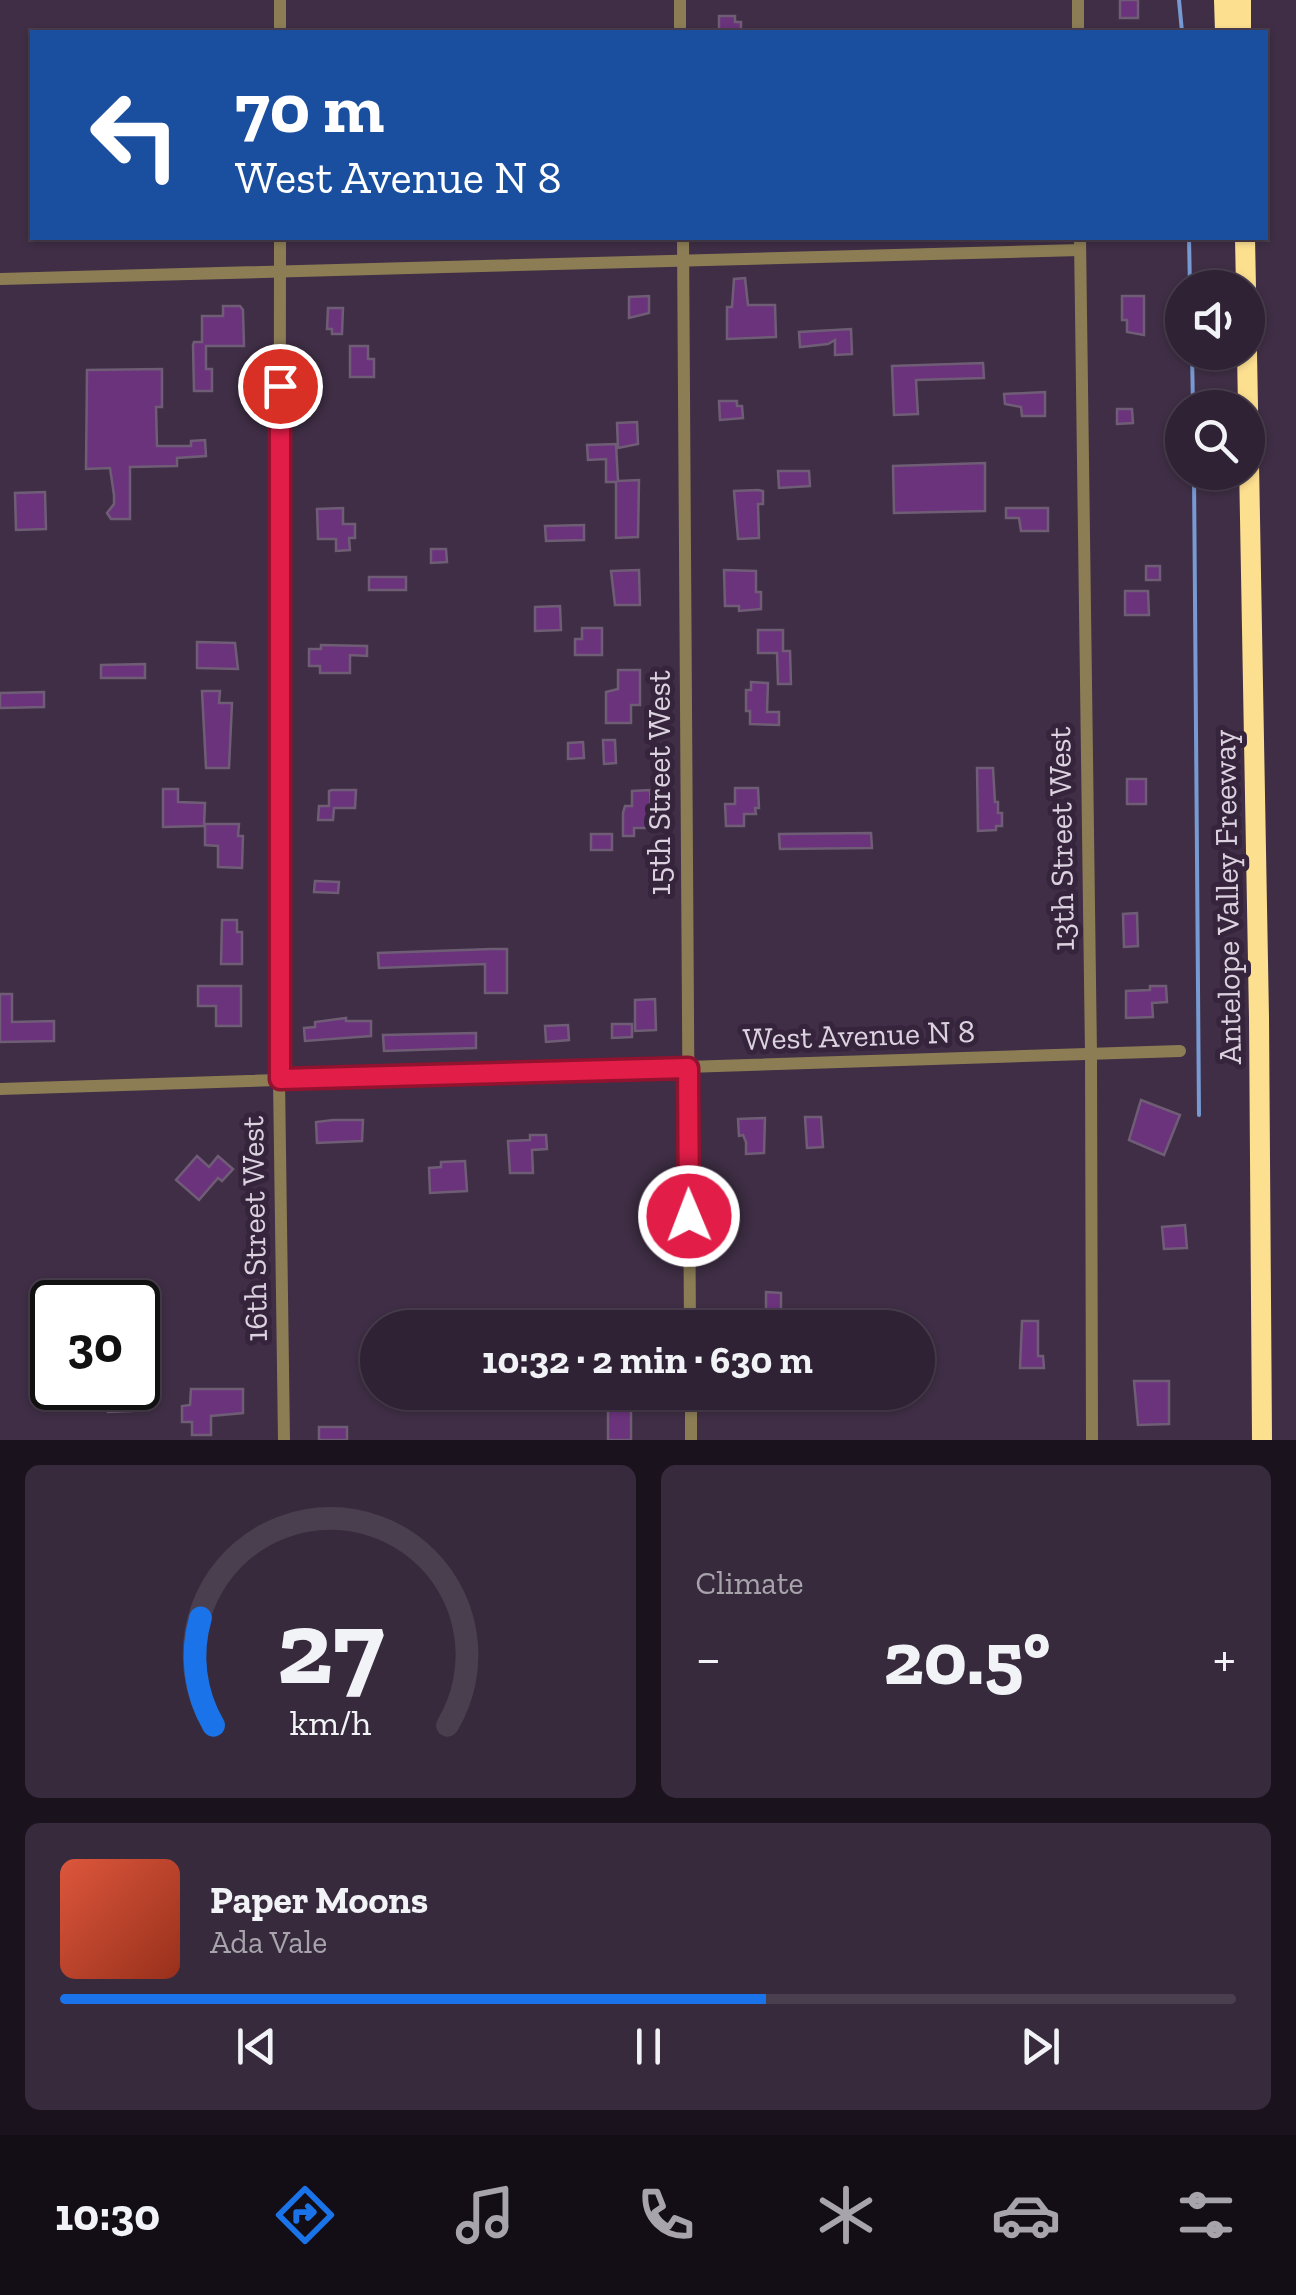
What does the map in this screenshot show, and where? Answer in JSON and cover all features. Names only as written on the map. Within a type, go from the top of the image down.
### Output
[{"type":"highway","points":[[1224,0],[1225,30]]},
{"type":"highway","points":[[1241,0],[1241,30]]},
{"type":"highway","points":[[1245,240],[1246,270]]},
{"type":"highway","name":"Antelope Valley Freeway","points":[[1248,370],[1262,1440]]},
{"type":"street","points":[[280,0],[280,30]]},
{"type":"street","points":[[680,0],[680,30]]},
{"type":"street","points":[[1078,0],[1078,30]]},
{"type":"street","name":"16th Street West","points":[[280,240],[284,1440]]},
{"type":"street","name":"15th Street West","points":[[682,240],[690,1310]]},
{"type":"street","points":[[0,279],[683,260],[1080,244]]},
{"type":"street","name":"13th Street West","points":[[1080,244],[1092,1440]]},
{"type":"street","name":"West Avenue N 8","points":[[0,1089],[1180,1052]]},
{"type":"street","points":[[690,1410],[691,1440]]},
{"type":"building","points":[[1120,0],[1138,0],[1138,18],[1120,18]]},
{"type":"building","points":[[719,16],[735,16],[735,22],[741,22],[741,30],[719,30]]},
{"type":"building","points":[[745,278],[748,305],[775,305],[776,337],[727,339],[727,307],[732,307],[734,279]]},
{"type":"building","points":[[649,296],[649,313],[629,318],[629,297]]},
{"type":"building","points":[[1122,296],[1144,296],[1144,335],[1127,332],[1127,320],[1122,320]]},
{"type":"building","points":[[223,306],[240,306],[243,310],[244,346],[206,346],[206,369],[212,369],[212,391],[194,391],[193,345],[202,342],[202,316],[223,316]]},
{"type":"building","points":[[328,308],[343,308],[342,334],[332,334],[332,329],[327,329]]},
{"type":"building","points":[[851,329],[852,354],[835,355],[835,340],[800,347],[799,332]]},
{"type":"building","points":[[350,346],[368,346],[368,359],[374,359],[374,377],[350,377]]},
{"type":"building","points":[[983,363],[984,378],[916,380],[918,414],[894,415],[892,366]]},
{"type":"building","points":[[162,369],[162,407],[156,407],[157,446],[191,446],[191,441],[205,440],[206,456],[177,458],[177,466],[130,467],[130,519],[111,519],[107,513],[114,504],[110,468],[86,469],[87,370]]},
{"type":"building","points":[[1045,392],[1045,416],[1022,416],[1021,407],[1005,404],[1004,394]]},
{"type":"building","points":[[719,401],[737,401],[737,406],[742,406],[743,418],[720,420]]},
{"type":"building","points":[[1117,409],[1132,409],[1133,423],[1117,424]]},
{"type":"building","points":[[637,422],[638,444],[618,448],[617,423]]},
{"type":"building","points":[[616,444],[618,481],[639,480],[638,537],[616,538],[616,482],[606,482],[606,459],[588,460],[587,445]]},
{"type":"building","points":[[985,463],[985,511],[894,513],[893,466]]},
{"type":"building","points":[[778,471],[809,471],[810,486],[779,488]]},
{"type":"building","points":[[734,491],[763,491],[763,504],[758,504],[759,538],[738,539]]},
{"type":"building","points":[[45,492],[46,529],[16,530],[15,493]]},
{"type":"building","points":[[343,508],[343,524],[355,524],[355,538],[349,538],[350,550],[336,551],[336,539],[318,539],[317,509]]},
{"type":"building","points":[[1006,508],[1048,508],[1048,531],[1021,531],[1019,518],[1006,518]]},
{"type":"building","points":[[584,525],[584,540],[546,541],[545,526]]},
{"type":"building","points":[[431,549],[446,549],[447,562],[431,563]]},
{"type":"building","points":[[1146,566],[1160,566],[1160,580],[1146,580]]},
{"type":"building","points":[[639,570],[640,605],[615,605],[611,571]]},
{"type":"building","points":[[724,570],[756,571],[761,609],[739,611],[739,606],[725,606]]},
{"type":"building","points":[[369,577],[406,577],[406,590],[369,590]]},
{"type":"building","points":[[1125,591],[1148,591],[1149,615],[1125,615]]},
{"type":"building","points":[[560,606],[561,630],[535,631],[535,607]]},
{"type":"building","points":[[582,628],[602,628],[602,655],[575,655],[575,639],[582,639]]},
{"type":"building","points":[[758,630],[783,630],[783,651],[790,651],[791,684],[778,684],[777,653],[758,653]]},
{"type":"building","points":[[197,642],[235,643],[238,669],[197,668]]},
{"type":"building","points":[[321,645],[367,646],[367,656],[350,655],[350,673],[320,673],[320,666],[309,666],[309,649],[321,649]]},
{"type":"building","points":[[145,664],[145,678],[101,678],[101,665]]},
{"type":"building","points":[[618,670],[640,670],[640,705],[631,705],[631,723],[606,723],[606,692],[618,689]]},
{"type":"building","points":[[751,682],[768,683],[767,712],[779,712],[779,725],[750,724],[746,690],[751,690]]},
{"type":"building","points":[[202,691],[220,691],[219,703],[232,703],[229,768],[206,768]]},
{"type":"building","points":[[44,692],[44,707],[0,708],[0,693]]},
{"type":"building","points":[[603,740],[615,740],[616,763],[604,764]]},
{"type":"building","points":[[583,742],[584,758],[568,759],[568,743]]},
{"type":"building","points":[[977,768],[993,768],[995,802],[998,813],[1002,813],[1002,826],[996,826],[996,830],[978,831]]},
{"type":"building","points":[[1127,779],[1146,779],[1146,804],[1127,804]]},
{"type":"building","points":[[735,788],[758,788],[759,808],[755,808],[756,814],[744,814],[744,826],[726,826],[725,804],[735,804]]},
{"type":"building","points":[[163,789],[178,789],[178,802],[205,803],[204,826],[163,827]]},
{"type":"building","points":[[332,790],[356,790],[355,808],[334,808],[333,820],[318,820],[319,806],[329,806]]},
{"type":"building","points":[[650,790],[652,828],[634,828],[634,836],[623,836],[623,813],[625,806],[632,806],[632,791]]},
{"type":"building","points":[[205,824],[239,824],[238,836],[243,836],[242,868],[218,867],[218,846],[205,845]]},
{"type":"building","points":[[871,833],[872,848],[780,849],[779,834]]},
{"type":"building","points":[[591,834],[612,834],[612,850],[591,850]]},
{"type":"building","points":[[315,881],[339,882],[338,893],[314,892]]},
{"type":"building","points":[[1137,913],[1138,946],[1124,947],[1123,914]]},
{"type":"building","points":[[222,920],[237,920],[237,932],[242,932],[242,964],[221,964]]},
{"type":"building","points":[[507,949],[507,993],[485,993],[485,964],[379,968],[378,953]]},
{"type":"building","points":[[198,986],[241,986],[241,1026],[216,1026],[216,1006],[198,1006]]},
{"type":"building","points":[[1150,986],[1166,986],[1167,1002],[1152,1003],[1153,1017],[1126,1018],[1126,991],[1150,990]]},
{"type":"building","points":[[0,994],[12,994],[12,1022],[54,1021],[54,1041],[0,1042]]},
{"type":"building","points":[[655,999],[656,1030],[635,1031],[635,1000]]},
{"type":"building","points":[[346,1018],[371,1021],[371,1036],[305,1041],[304,1028],[315,1027],[315,1022]]},
{"type":"building","points":[[612,1024],[632,1024],[632,1037],[612,1038]]},
{"type":"building","points":[[568,1025],[569,1040],[546,1042],[545,1026]]},
{"type":"building","points":[[476,1033],[476,1048],[384,1051],[383,1035]]},
{"type":"building","points":[[1141,1100],[1180,1115],[1164,1155],[1129,1140]]},
{"type":"building","points":[[805,1117],[821,1117],[823,1147],[807,1148]]},
{"type":"building","points":[[765,1118],[764,1153],[746,1154],[738,1119]]},
{"type":"building","points":[[363,1120],[362,1141],[317,1143],[316,1122]]},
{"type":"building","points":[[530,1135],[546,1135],[547,1149],[532,1150],[533,1173],[510,1173],[508,1141],[530,1140]]},
{"type":"building","points":[[197,1156],[209,1167],[218,1156],[233,1169],[222,1181],[218,1178],[199,1200],[176,1180]]},
{"type":"building","points":[[465,1161],[467,1191],[430,1193],[429,1168],[441,1167],[441,1162]]},
{"type":"building","points":[[1185,1225],[1187,1248],[1164,1249],[1162,1227]]},
{"type":"building","points":[[766,1292],[781,1293],[781,1310],[766,1310]]},
{"type":"building","points":[[1022,1321],[1038,1321],[1038,1356],[1043,1356],[1044,1368],[1020,1368]]},
{"type":"building","points":[[1134,1381],[1169,1381],[1169,1424],[1138,1425]]},
{"type":"building","points":[[191,1389],[243,1389],[243,1413],[211,1416],[211,1435],[192,1435],[192,1422],[182,1422],[182,1406],[190,1405]]},
{"type":"building","points":[[608,1410],[631,1410],[631,1440],[608,1440]]},
{"type":"building","points":[[319,1427],[347,1427],[347,1440],[319,1440]]},
{"type":"waterway","points":[[1179,0],[1182,30]]},
{"type":"waterway","points":[[1189,240],[1190,270]]},
{"type":"waterway","points":[[1192,370],[1193,390]]},
{"type":"waterway","points":[[1194,490],[1199,1115]]},
{"type":"route","points":[[280,386],[280,1079],[688,1068],[689,1216]]}]
